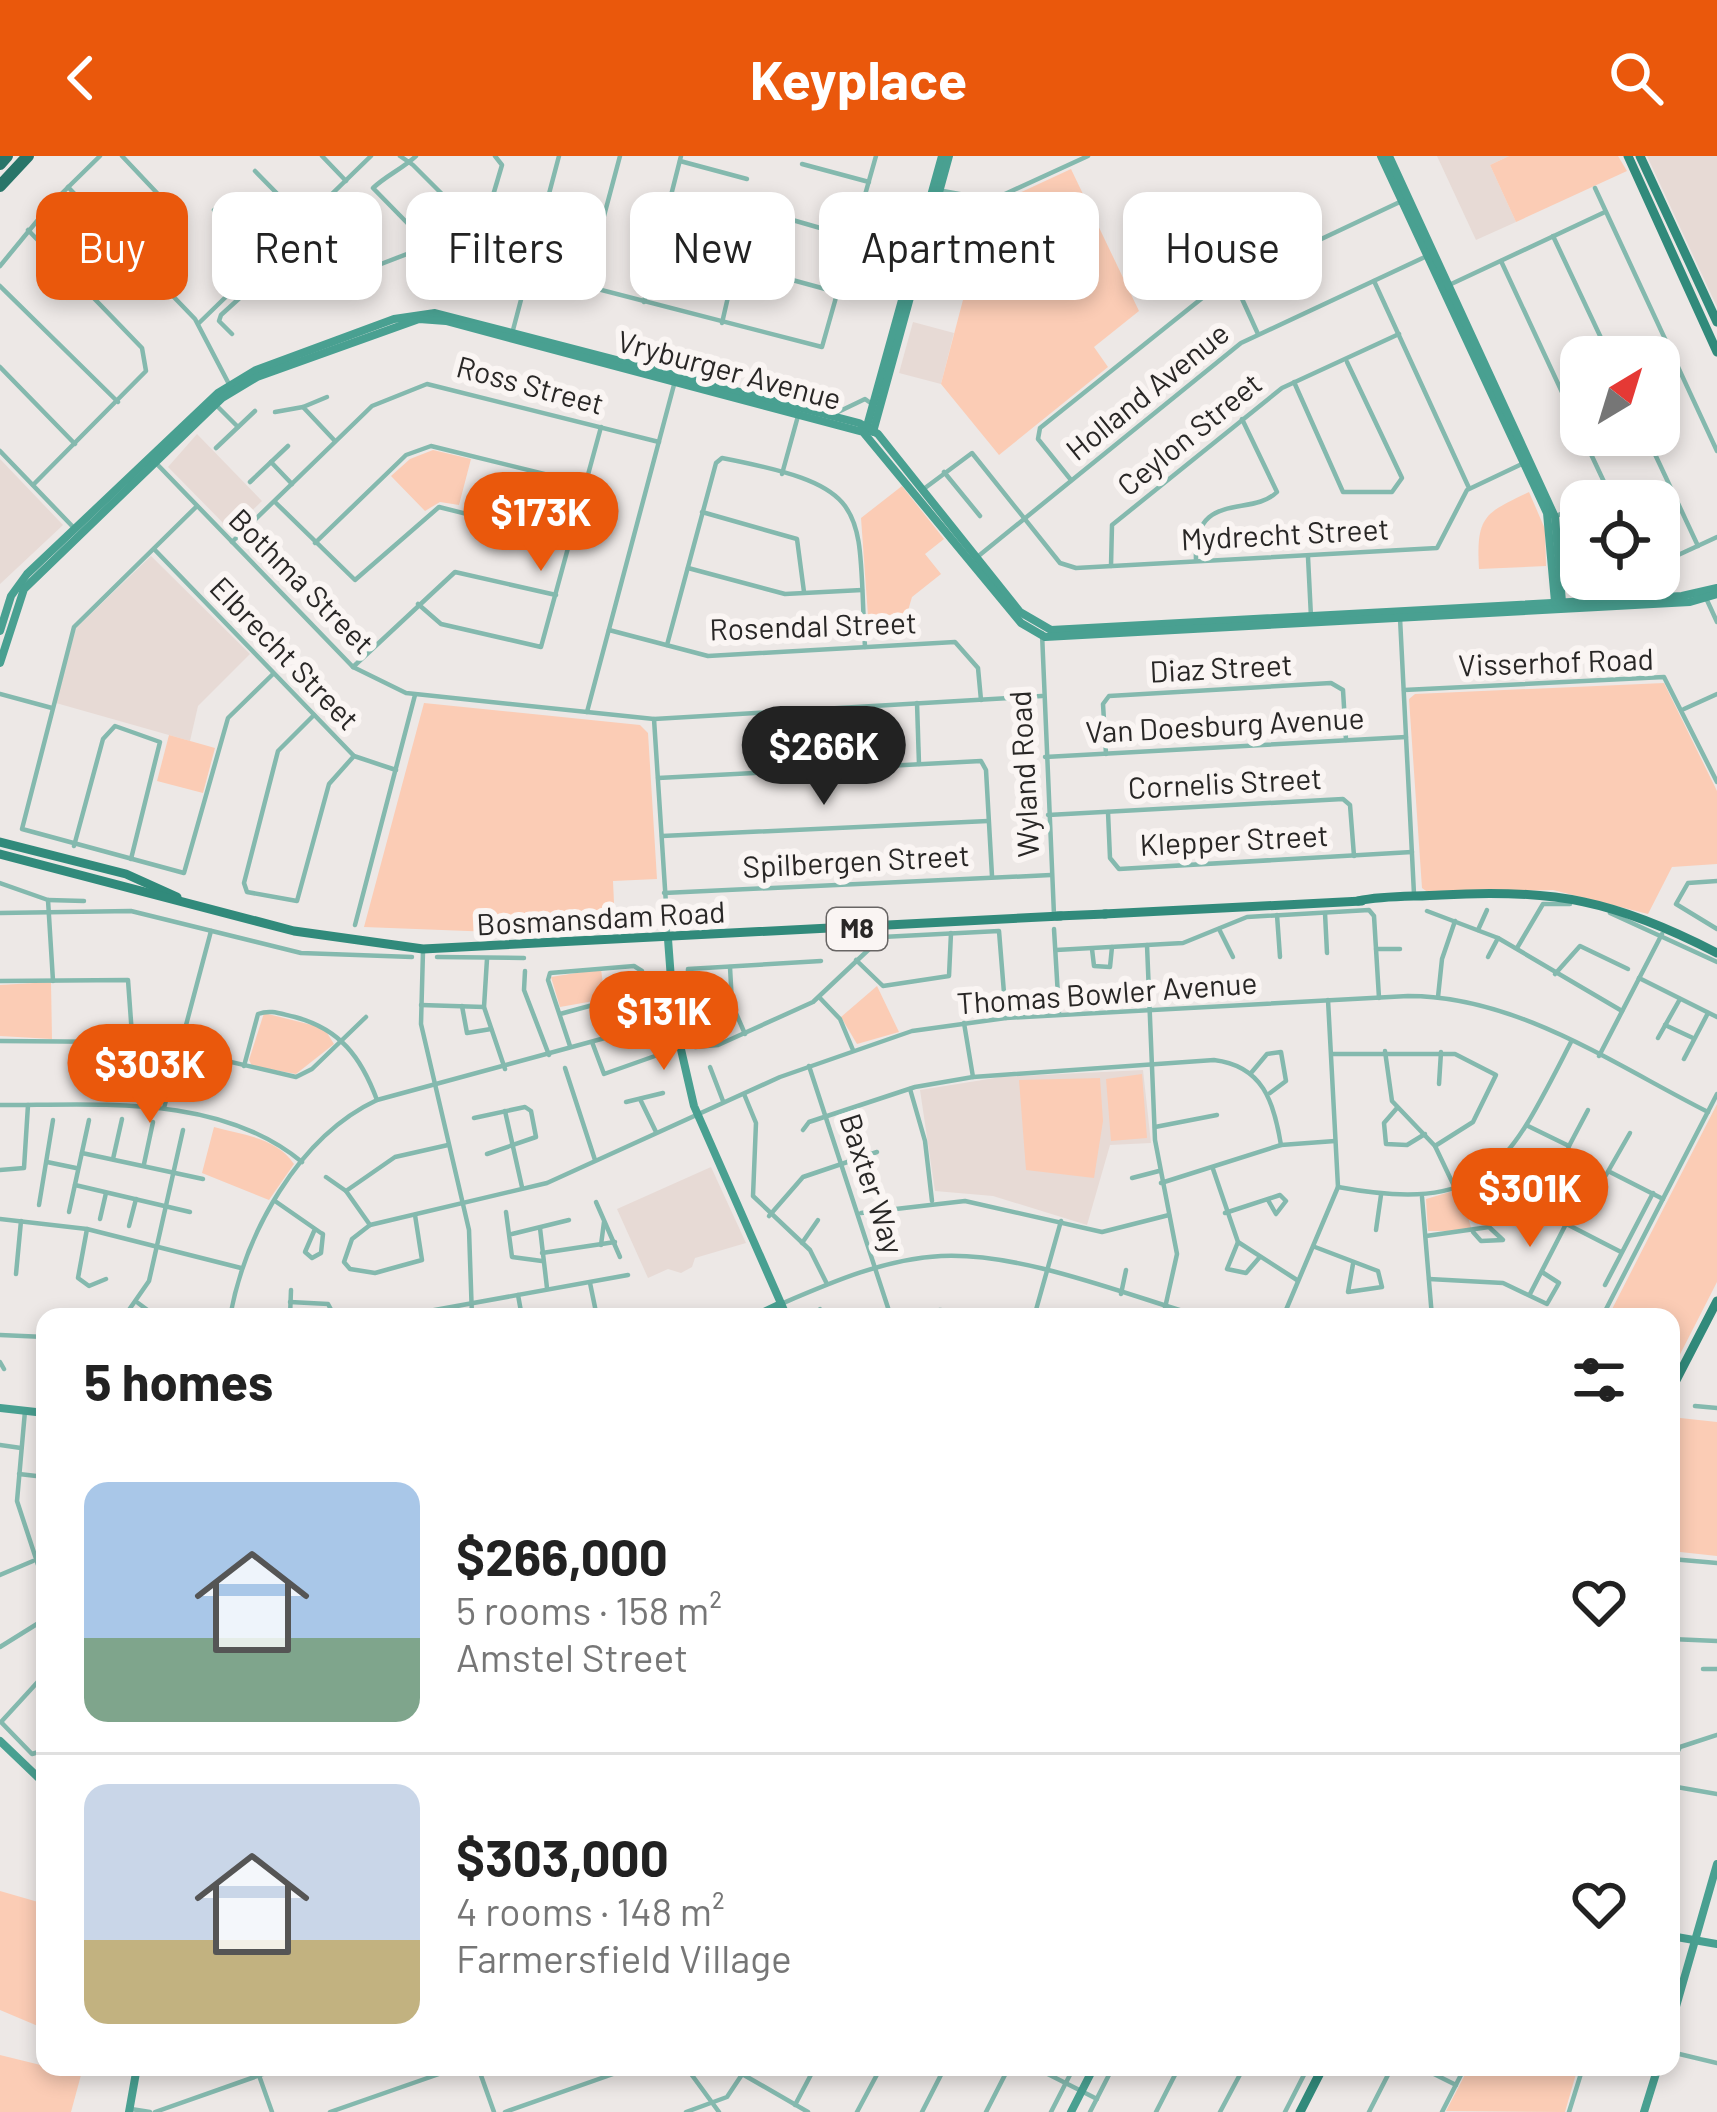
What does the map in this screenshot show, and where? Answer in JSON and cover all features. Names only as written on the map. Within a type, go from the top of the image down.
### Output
[{"type":"highway","points":[[0,164],[7,156]]},
{"type":"highway","points":[[0,186],[28,156]]},
{"type":"main road","points":[[1628,156],[1717,352]]},
{"type":"main road","points":[[1640,156],[1717,322]]},
{"type":"main road","name":"Bosmansdam Road","points":[[0,842],[126,874],[215,912]]},
{"type":"main road","name":"Bosmansdam Road","points":[[0,854],[321,937],[423,949],[993,925],[1104,914],[1518,893],[1560,894],[1626,909],[1717,953]]},
{"type":"main road","points":[[1680,1373],[1717,1301]]},
{"type":"main road","points":[[1300,2112],[1318,2076]]},
{"type":"street","points":[[0,266],[100,156]]},
{"type":"street","points":[[122,156],[155,192]]},
{"type":"street","points":[[322,156],[346,181]]},
{"type":"street","points":[[334,192],[371,156]]},
{"type":"street","points":[[494,192],[502,165],[495,156]]},
{"type":"street","points":[[549,192],[559,156]]},
{"type":"street","points":[[606,208],[620,156]]},
{"type":"street","points":[[866,192],[876,156]]},
{"type":"street","points":[[868,431],[945,156]]},
{"type":"street","points":[[937,189],[988,201],[1088,156]]},
{"type":"street","points":[[1384,156],[1552,518],[1558,606]]},
{"type":"street","points":[[406,219],[374,188],[410,159],[440,192]]},
{"type":"street","points":[[671,192],[680,159],[747,179]]},
{"type":"street","points":[[802,164],[869,182]]},
{"type":"street","points":[[255,171],[274,192]]},
{"type":"street","points":[[68,187],[198,324],[231,387]]},
{"type":"street","points":[[1595,188],[1717,451]]},
{"type":"street","points":[[868,431],[937,189]]},
{"type":"street","points":[[1322,238],[1405,200]]},
{"type":"street","points":[[1445,287],[1606,212]]},
{"type":"street","points":[[28,230],[145,352],[145,376],[33,485]]},
{"type":"street","points":[[1553,236],[1600,336]]},
{"type":"street","name":"Holland Avenue","points":[[974,559],[1258,334],[1430,255]]},
{"type":"street","points":[[1501,260],[1560,387]]},
{"type":"street","points":[[1373,280],[1469,488],[1527,462]]},
{"type":"street","points":[[0,286],[118,402]]},
{"type":"street","points":[[606,292],[822,347],[838,300]]},
{"type":"street","points":[[198,324],[223,300]]},
{"type":"street","points":[[232,334],[219,321],[238,300]]},
{"type":"street","points":[[511,335],[520,300]]},
{"type":"street","points":[[722,323],[727,300]]},
{"type":"street","points":[[1071,480],[1037,439],[1040,428],[1199,300]]},
{"type":"street","points":[[1243,300],[1258,334]]},
{"type":"street","name":"Vryburger Avenue","points":[[153,460],[242,376],[415,313],[446,315],[868,431],[922,490],[1024,626],[1042,632]]},
{"type":"street","name":"Vryburger Avenue","points":[[0,631],[19,584],[231,387],[410,321],[446,321],[511,335]]},
{"type":"street","name":"Ceylon Street","points":[[1111,566],[1113,524],[1242,419],[1294,382],[1399,334]]},
{"type":"street","points":[[1294,382],[1343,493],[1396,490],[1402,478],[1346,359]]},
{"type":"street","points":[[0,367],[75,444]]},
{"type":"street","points":[[223,373],[242,376]]},
{"type":"street","points":[[587,712],[675,378]]},
{"type":"street","name":"Ross Street","points":[[232,542],[377,403],[431,383],[659,442]]},
{"type":"street","points":[[275,412],[327,397]]},
{"type":"street","name":"Vryburger Avenue","points":[[838,412],[865,399],[875,409]]},
{"type":"street","points":[[215,404],[238,428]]},
{"type":"street","points":[[303,407],[336,442]]},
{"type":"street","points":[[216,448],[255,411]]},
{"type":"street","points":[[782,474],[799,411]]},
{"type":"street","points":[[1196,560],[1195,538],[1202,526],[1230,505],[1276,494],[1264,455],[1242,419]]},
{"type":"street","points":[[418,604],[441,625],[536,649],[543,644],[601,427]]},
{"type":"street","name":"Vryburger Avenue","points":[[868,431],[974,559]]},
{"type":"street","points":[[250,482],[288,446]]},
{"type":"street","points":[[315,543],[406,455],[431,446],[586,484]]},
{"type":"street","points":[[0,451],[78,532]]},
{"type":"street","points":[[922,490],[974,454],[1024,518]]},
{"type":"street","points":[[1656,456],[1698,546]]},
{"type":"street","points":[[667,645],[719,459],[830,487],[854,514],[865,647]]},
{"type":"street","name":"Bothma Street","points":[[153,460],[353,667],[415,695],[654,719],[1042,696]]},
{"type":"street","points":[[271,462],[292,484]]},
{"type":"street","points":[[944,472],[980,516]]},
{"type":"street","name":"Mydrecht Street","points":[[1024,518],[1066,568],[1437,548],[1469,488]]},
{"type":"street","points":[[274,501],[357,580],[439,507],[571,540]]},
{"type":"street","points":[[197,506],[74,627],[21,826],[26,833],[186,872],[229,718],[273,674]]},
{"type":"street","points":[[702,512],[796,539],[804,592]]},
{"type":"street","points":[[1552,518],[1560,514]]},
{"type":"street","name":"Vryburger Avenue","points":[[0,664],[20,596],[78,532]]},
{"type":"street","points":[[1680,554],[1717,537]]},
{"type":"street","name":"Elbrecht Street","points":[[154,549],[354,756],[396,770]]},
{"type":"street","points":[[1307,556],[1312,620]]},
{"type":"street","points":[[688,568],[785,593],[862,590]]},
{"type":"street","points":[[353,667],[447,576],[462,571],[556,596]]},
{"type":"street","points":[[1042,632],[1558,606],[1705,596],[1717,591]]},
{"type":"street","points":[[1705,596],[1717,622]]},
{"type":"street","points":[[1399,615],[1415,897]]},
{"type":"street","name":"Rosendal Street","points":[[609,630],[718,656],[955,642],[978,668],[981,700]]},
{"type":"street","name":"Wyland Road","points":[[1042,632],[1059,1015]]},
{"type":"street","name":"Visserhof Road","points":[[1404,690],[1661,676],[1672,683],[1717,782]]},
{"type":"street","name":"Diaz Street","points":[[1106,754],[1103,704],[1109,696],[1331,683],[1343,690],[1346,740]]},
{"type":"street","points":[[0,694],[52,708]]},
{"type":"street","points":[[1684,710],[1717,694]]},
{"type":"street","points":[[355,925],[415,695]]},
{"type":"street","points":[[917,704],[919,764]]},
{"type":"street","points":[[314,715],[278,752],[244,884],[248,892],[297,902],[329,784],[354,756]]},
{"type":"street","points":[[654,719],[674,1019],[698,1114],[784,1308]]},
{"type":"street","points":[[74,846],[103,739],[115,726],[156,737],[161,747],[130,861]]},
{"type":"street","name":"Van Doesburg Avenue","points":[[1045,757],[1406,737]]},
{"type":"street","points":[[658,778],[981,761],[992,876]]},
{"type":"street","name":"Cornelis Street","points":[[1048,814],[1342,799],[1350,806],[1354,856]]},
{"type":"street","name":"Klepper Street","points":[[1108,812],[1110,858],[1119,868],[1412,852]]},
{"type":"street","points":[[662,836],[988,821]]},
{"type":"street","name":"Spilbergen Street","points":[[664,893],[1051,875]]},
{"type":"street","points":[[26,889],[29,878]]},
{"type":"street","points":[[0,883],[48,900],[84,901]]},
{"type":"street","points":[[1717,885],[1686,884],[1676,906],[1717,929]]},
{"type":"street","points":[[48,900],[53,981]]},
{"type":"street","points":[[1517,948],[1547,902],[1603,910],[1717,962]]},
{"type":"street","points":[[1427,910],[1498,938],[1622,1011]]},
{"type":"street","points":[[1478,930],[1487,910]]},
{"type":"street","points":[[0,913],[131,911],[301,953],[412,957]]},
{"type":"street","points":[[1056,950],[1183,944],[1246,917],[1372,912],[1378,998]]},
{"type":"street","points":[[1325,913],[1327,953]]},
{"type":"street","points":[[1277,915],[1280,957]]},
{"type":"street","points":[[1438,997],[1444,951],[1455,921]]},
{"type":"street","points":[[821,961],[685,972],[697,1049],[745,1034],[819,997],[885,936],[993,925],[1001,934],[1006,1018]]},
{"type":"street","points":[[1220,929],[1233,957]]},
{"type":"street","points":[[164,1108],[211,931]]},
{"type":"street","points":[[856,960],[883,986],[949,976],[951,932]]},
{"type":"street","points":[[1599,1056],[1662,934]]},
{"type":"street","points":[[1488,957],[1498,938]]},
{"type":"street","points":[[1148,945],[1159,1172],[1177,1253],[1166,1306]]},
{"type":"street","points":[[1556,974],[1580,946],[1628,969]]},
{"type":"street","points":[[1092,949],[1094,965],[1110,967],[1112,947]]},
{"type":"street","points":[[423,949],[421,1005],[463,1204],[471,1308]]},
{"type":"street","points":[[1376,950],[1400,949]]},
{"type":"street","points":[[437,957],[524,958]]},
{"type":"street","points":[[487,959],[484,1007],[506,1069]]},
{"type":"street","points":[[560,1014],[639,992],[642,971],[634,967],[552,972],[548,980],[571,1048]]},
{"type":"street","points":[[730,967],[732,1004],[745,1034]]},
{"type":"street","points":[[525,971],[524,990],[549,1055]]},
{"type":"street","points":[[1639,978],[1717,1017]]},
{"type":"street","points":[[0,981],[130,981],[128,1041],[0,1041]]},
{"type":"street","points":[[819,997],[839,1019],[853,1050]]},
{"type":"street","name":"Thomas Bowler Avenue","points":[[370,1225],[523,1190],[853,1050],[912,1031],[1006,1018],[1438,997],[1500,1010],[1708,1112]]},
{"type":"street","points":[[1658,1038],[1680,999]]},
{"type":"street","points":[[1286,1308],[1338,1187],[1328,1000]]},
{"type":"street","points":[[421,1005],[484,1007]]},
{"type":"street","points":[[462,1006],[467,1034],[491,1029]]},
{"type":"street","points":[[244,1066],[264,1010],[324,1026],[363,1064],[376,1100]]},
{"type":"street","points":[[1684,1059],[1708,1012]]},
{"type":"street","points":[[179,1050],[296,1077],[366,1017]]},
{"type":"street","points":[[232,1308],[242,1269],[274,1201],[332,1128],[376,1100],[506,1069],[674,1019]]},
{"type":"street","points":[[964,1024],[973,1077]]},
{"type":"street","points":[[1666,1024],[1693,1039]]},
{"type":"street","points":[[592,1042],[604,1074],[655,1055]]},
{"type":"street","points":[[1338,1187],[1381,1195],[1421,1195],[1455,1189],[1496,1166],[1528,1126],[1571,1042]]},
{"type":"street","points":[[1385,1051],[1388,1089],[1397,1108],[1435,1146],[1455,1189]]},
{"type":"street","points":[[1332,1054],[1441,1052],[1460,1056],[1496,1078],[1473,1122],[1435,1146]]},
{"type":"street","points":[[1439,1084],[1441,1052]]},
{"type":"street","points":[[1251,1073],[1267,1054],[1284,1055],[1286,1084],[1269,1094]]},
{"type":"street","points":[[802,1130],[809,1121],[910,1089],[973,1077],[1214,1060],[1251,1073],[1269,1094],[1281,1145]]},
{"type":"street","name":"Baxter Way","points":[[809,1066],[861,1213],[888,1308]]},
{"type":"street","points":[[710,1067],[723,1102]]},
{"type":"street","points":[[565,1068],[596,1161]]},
{"type":"street","points":[[910,1089],[926,1142],[932,1201]]},
{"type":"street","points":[[626,1102],[663,1093]]},
{"type":"street","points":[[744,1094],[756,1123],[751,1188],[769,1216],[802,1243],[827,1284]]},
{"type":"street","points":[[1607,1308],[1717,1094]]},
{"type":"street","points":[[640,1099],[657,1133]]},
{"type":"street","points":[[0,1105],[135,1103],[164,1108],[270,1136],[302,1162]]},
{"type":"street","points":[[0,1170],[24,1168],[28,1105]]},
{"type":"street","points":[[474,1118],[528,1107],[538,1128],[535,1137],[514,1149],[488,1154]]},
{"type":"street","points":[[1397,1108],[1384,1124],[1386,1144],[1407,1145],[1425,1134]]},
{"type":"street","points":[[1588,1110],[1560,1164],[1563,1171],[1598,1189],[1630,1133]]},
{"type":"street","points":[[505,1111],[523,1190]]},
{"type":"street","points":[[1155,1127],[1216,1115]]},
{"type":"street","points":[[113,1159],[122,1119]]},
{"type":"street","points":[[38,1205],[53,1120]]},
{"type":"street","points":[[69,1212],[89,1120]]},
{"type":"street","points":[[144,1166],[153,1122]]},
{"type":"street","points":[[1528,1126],[1569,1147]]},
{"type":"street","points":[[133,1308],[157,1245],[183,1130]]},
{"type":"street","points":[[1161,1183],[1281,1145],[1336,1141]]},
{"type":"street","points":[[346,1191],[395,1157],[449,1145]]},
{"type":"street","points":[[769,1216],[803,1177],[877,1152]]},
{"type":"street","points":[[82,1153],[203,1179]]},
{"type":"street","points":[[46,1162],[78,1169]]},
{"type":"street","points":[[1496,1166],[1522,1195],[1621,1252]]},
{"type":"street","points":[[1214,1169],[1238,1242],[1297,1280]]},
{"type":"street","points":[[1132,1178],[1159,1172]]},
{"type":"street","points":[[1610,1172],[1663,1199]]},
{"type":"street","points":[[326,1177],[346,1191],[370,1225],[350,1242],[344,1262],[350,1269],[375,1273],[422,1260],[415,1215]]},
{"type":"street","points":[[75,1185],[190,1212]]},
{"type":"street","points":[[100,1219],[106,1192]]},
{"type":"street","points":[[1605,1285],[1652,1193]]},
{"type":"street","points":[[1376,1230],[1381,1195]]},
{"type":"street","points":[[1421,1195],[1431,1308]]},
{"type":"street","points":[[129,1226],[136,1199]]},
{"type":"street","points":[[1225,1213],[1268,1200]]},
{"type":"street","points":[[274,1201],[315,1229]]},
{"type":"street","points":[[861,1213],[932,1201],[990,1204],[1102,1232],[1169,1215]]},
{"type":"street","points":[[596,1202],[620,1257]]},
{"type":"street","points":[[506,1212],[514,1259],[615,1242]]},
{"type":"street","points":[[0,1219],[87,1229],[242,1269]]},
{"type":"street","points":[[512,1234],[569,1220]]},
{"type":"street","points":[[802,1243],[818,1220]]},
{"type":"street","points":[[16,1274],[21,1221]]},
{"type":"street","points":[[601,1245],[604,1221]]},
{"type":"street","points":[[1036,1308],[1061,1221]]},
{"type":"street","points":[[1529,1296],[1566,1224]]},
{"type":"street","points":[[540,1228],[548,1290]]},
{"type":"street","points":[[87,1229],[79,1280],[92,1286],[106,1279]]},
{"type":"street","points":[[1425,1236],[1473,1232]]},
{"type":"street","points":[[1238,1242],[1227,1269],[1246,1273],[1259,1258]]},
{"type":"street","points":[[1315,1247],[1380,1272],[1382,1287],[1348,1292],[1353,1264]]},
{"type":"street","points":[[773,1308],[876,1268],[963,1256],[1173,1308]]},
{"type":"street","points":[[1121,1294],[1126,1270]]},
{"type":"street","points":[[1429,1279],[1496,1282],[1547,1304],[1559,1285],[1541,1272]]},
{"type":"street","points":[[445,1308],[628,1275]]},
{"type":"street","points":[[590,1283],[594,1308]]},
{"type":"street","points":[[290,1308],[291,1290]]},
{"type":"street","points":[[518,1295],[520,1308]]},
{"type":"street","points":[[290,1302],[328,1304],[330,1308]]},
{"type":"street","points":[[138,1303],[145,1308]]},
{"type":"street","points":[[0,1344],[0,1335],[36,1337]]},
{"type":"street","points":[[1695,1406],[1717,1408]]},
{"type":"street","points":[[0,1408],[36,1412]]},
{"type":"street","points":[[0,1575],[36,1560],[17,1501],[25,1411]]},
{"type":"street","points":[[0,1445],[21,1448]]},
{"type":"street","points":[[19,1474],[36,1476]]},
{"type":"street","points":[[1680,1560],[1717,1563]]},
{"type":"street","points":[[0,1647],[36,1625]]},
{"type":"street","points":[[1680,1640],[1717,1642]]},
{"type":"street","points":[[1703,1669],[1717,1669]]},
{"type":"street","points":[[36,1684],[1,1722],[36,1753]]},
{"type":"street","points":[[1680,1750],[1684,1744],[1717,1735]]},
{"type":"street","points":[[0,1741],[36,1775]]},
{"type":"street","points":[[1680,1788],[1717,1794]]},
{"type":"street","points":[[1680,1994],[1717,1864]]},
{"type":"street","points":[[1680,1938],[1717,1944]]},
{"type":"street","points":[[1680,2054],[1717,2063]]},
{"type":"street","points":[[135,2076],[129,2110],[152,2112],[256,2076]]},
{"type":"street","points":[[259,2076],[272,2112]]},
{"type":"street","points":[[330,2112],[433,2076]]},
{"type":"street","points":[[481,2076],[494,2112]]},
{"type":"street","points":[[505,2112],[607,2076]]},
{"type":"street","points":[[694,2076],[719,2112]]},
{"type":"street","points":[[795,2105],[810,2076]]},
{"type":"street","points":[[857,2112],[875,2076]]},
{"type":"street","points":[[922,2112],[940,2076]]},
{"type":"street","points":[[986,2112],[1004,2076]]},
{"type":"street","points":[[1051,2076],[1096,2099]]},
{"type":"street","points":[[1051,2112],[1070,2076]]},
{"type":"street","points":[[1071,2112],[1090,2076]]},
{"type":"street","points":[[1090,2112],[1108,2076]]},
{"type":"street","points":[[1156,2112],[1174,2076]]},
{"type":"street","points":[[1220,2112],[1239,2076]]},
{"type":"street","points":[[1285,2112],[1303,2076]]},
{"type":"street","points":[[1369,2112],[1387,2076]]},
{"type":"street","points":[[1438,2076],[1456,2085]]},
{"type":"street","points":[[1442,2112],[1461,2076]]},
{"type":"street","points":[[1569,2112],[1580,2076]]},
{"type":"street","points":[[1644,2112],[1655,2076]]},
{"type":"street","points":[[686,2112],[731,2094],[741,2078],[808,2112]]},
{"type":"shaded area","points":[[1437,156],[1509,156],[1490,165],[1516,222],[1476,240]]},
{"type":"shaded area","points":[[1509,156],[1618,156],[1627,171],[1516,222],[1490,165]]},
{"type":"shaded area","points":[[1647,156],[1717,156],[1717,307]]},
{"type":"shaded area","points":[[1071,169],[1082,192],[1021,192]]},
{"type":"shaded area","points":[[1099,227],[1123,278],[1123,300],[1134,300],[1139,311],[1094,347],[1108,367],[999,455],[941,384],[963,300],[1099,300]]},
{"type":"shaded area","points":[[913,322],[954,333],[941,384],[899,373]]},
{"type":"shaded area","points":[[197,434],[262,501],[231,531],[168,467]]},
{"type":"shaded area","points":[[433,450],[471,459],[459,505],[440,502],[425,511],[391,476],[410,459]]},
{"type":"shaded area","points":[[0,459],[63,525],[0,584]]},
{"type":"shaded area","points":[[902,486],[944,539],[925,554],[941,574],[912,597],[907,614],[868,616],[861,518]]},
{"type":"shaded area","points":[[1529,492],[1545,529],[1546,566],[1479,569],[1479,538],[1486,519]]},
{"type":"shaded area","points":[[151,556],[250,654],[198,706],[190,741],[56,703],[76,628]]},
{"type":"shaded area","points":[[1664,683],[1717,791],[1717,864],[1672,867],[1648,914],[1553,890],[1429,893],[1422,888],[1409,699],[1415,694]]},
{"type":"shaded area","points":[[424,703],[640,725],[648,733],[657,879],[613,881],[615,925],[494,932],[364,927]]},
{"type":"shaded area","points":[[169,735],[215,748],[203,793],[157,781]]},
{"type":"shaded area","points":[[601,969],[605,999],[560,1007],[551,977]]},
{"type":"shaded area","points":[[51,982],[52,1039],[0,1036],[0,985]]},
{"type":"shaded area","points":[[877,986],[899,1032],[857,1044],[841,1017]]},
{"type":"shaded area","points":[[264,1013],[324,1028],[334,1044],[296,1074],[252,1066],[249,1060]]},
{"type":"shaded area","points":[[1143,1070],[1151,1143],[1110,1145],[1087,1225],[993,1196],[935,1191],[920,1090],[1001,1077]]},
{"type":"shaded area","points":[[1142,1074],[1147,1138],[1111,1141],[1106,1079]]},
{"type":"shaded area","points":[[1100,1078],[1103,1121],[1094,1178],[1026,1170],[1019,1080]]},
{"type":"shaded area","points":[[1717,1104],[1717,1282],[1680,1354],[1680,1308],[1613,1308]]},
{"type":"shaded area","points":[[214,1127],[269,1143],[294,1164],[269,1200],[202,1173]]},
{"type":"shaded area","points":[[711,1167],[746,1243],[695,1258],[692,1267],[681,1273],[668,1269],[648,1278],[617,1209]]},
{"type":"shaded area","points":[[1460,1189],[1472,1231],[1428,1231],[1426,1199]]},
{"type":"shaded area","points":[[1680,1418],[1717,1422],[1717,1556],[1680,1552]]},
{"type":"shaded area","points":[[0,1891],[36,1901],[36,2025],[0,2010]]},
{"type":"shaded area","points":[[0,2055],[36,2064],[36,2076],[81,2076],[71,2112],[0,2112]]},
{"type":"shaded area","points":[[1464,2076],[1575,2076],[1565,2112],[1446,2111]]}]
